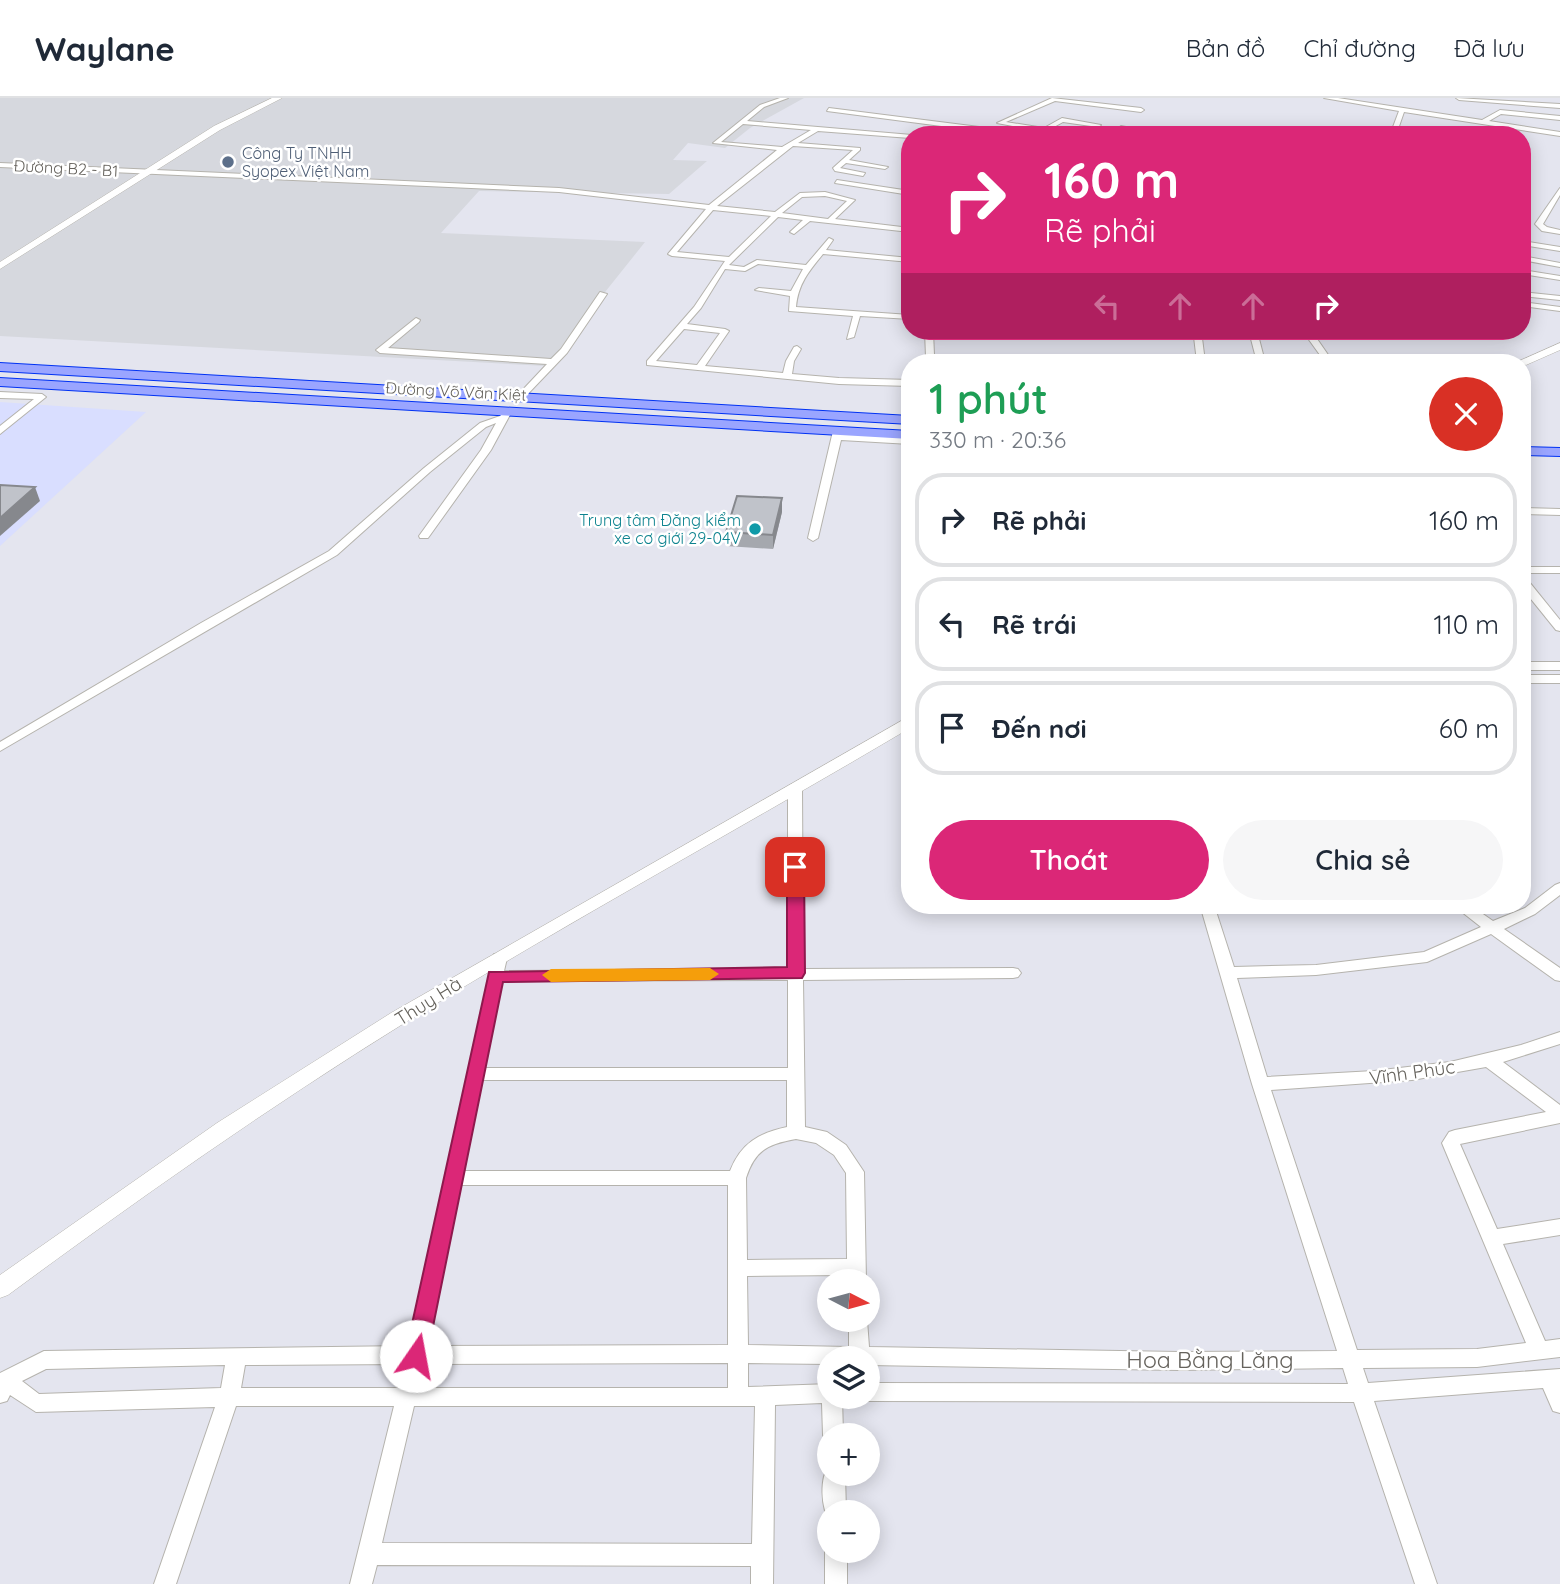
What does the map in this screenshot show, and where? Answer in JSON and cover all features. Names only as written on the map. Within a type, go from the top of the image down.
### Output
[{"type":"highway","name":"Đường Võ Văn Kiệt","points":[[0,367],[901,419]]},
{"type":"highway","points":[[0,384],[41,390]]},
{"type":"highway","name":"Đường Võ Văn Kiệt","points":[[41,390],[67,388],[279,398],[505,415],[837,434],[901,435]]},
{"type":"highway","points":[[1531,451],[1560,452]]},
{"type":"highway","points":[[1531,463],[1560,464]]},
{"type":"street","points":[[75,206],[232,110],[262,98]]},
{"type":"street","points":[[0,266],[217,128],[278,98]]},
{"type":"street","points":[[783,149],[716,143],[762,106],[785,98]]},
{"type":"street","points":[[1327,98],[1509,126]]},
{"type":"street","points":[[1370,105],[1381,98]]},
{"type":"street","points":[[1459,98],[1557,106],[1558,98]]},
{"type":"street","points":[[995,126],[1055,99],[1141,110]]},
{"type":"street","points":[[1532,115],[1533,104]]},
{"type":"street","points":[[829,110],[956,126]]},
{"type":"street","points":[[1397,126],[1402,110]]},
{"type":"street","points":[[1483,122],[1500,112],[1560,118]]},
{"type":"street","points":[[1521,114],[1516,118],[1558,123],[1549,132]]},
{"type":"street","points":[[831,131],[852,118]]},
{"type":"street","points":[[1052,126],[1062,120],[1098,125]]},
{"type":"street","points":[[742,122],[901,135]]},
{"type":"street","points":[[1000,123],[1019,126]]},
{"type":"street","points":[[896,135],[901,127]]},
{"type":"street","points":[[731,259],[672,254],[710,207],[783,149],[817,129]]},
{"type":"street","points":[[1531,129],[1560,134]]},
{"type":"street","points":[[793,144],[858,149],[835,169],[863,174]]},
{"type":"street","points":[[843,161],[885,167]]},
{"type":"street","name":"Đường B2 - B1","points":[[0,165],[559,190],[901,229]]},
{"type":"street","points":[[837,182],[901,192]]},
{"type":"street","points":[[1560,190],[1539,224],[1545,229],[1560,232]]},
{"type":"street","points":[[830,220],[852,200],[825,194],[800,195],[731,259],[697,308],[650,363],[787,376],[901,382]]},
{"type":"street","points":[[794,232],[809,218]]},
{"type":"street","points":[[829,240],[822,252],[805,267],[794,294],[792,309],[901,316]]},
{"type":"street","points":[[1531,244],[1560,249]]},
{"type":"street","points":[[822,252],[901,259]]},
{"type":"street","points":[[1531,260],[1560,265]]},
{"type":"street","points":[[724,267],[748,268],[757,262],[805,267]]},
{"type":"street","points":[[1531,273],[1560,278]]},
{"type":"street","points":[[759,290],[794,294]]},
{"type":"street","points":[[520,397],[564,351],[603,294]]},
{"type":"street","points":[[1531,295],[1560,298]]},
{"type":"street","points":[[1531,305],[1560,309]]},
{"type":"street","points":[[850,337],[857,314]]},
{"type":"street","points":[[416,320],[380,350],[552,362]]},
{"type":"street","points":[[681,326],[725,331],[699,368]]},
{"type":"street","points":[[1531,359],[1560,346]]},
{"type":"street","points":[[787,376],[790,361],[797,349]]},
{"type":"street","points":[[0,395],[41,390]]},
{"type":"street","points":[[0,431],[41,390]]},
{"type":"street","points":[[424,536],[486,450],[505,415]]},
{"type":"street","points":[[0,747],[205,625],[333,553],[427,470],[483,425],[505,415]]},
{"type":"street","points":[[813,538],[837,434],[901,440]]},
{"type":"street","points":[[1531,511],[1560,512]]},
{"type":"street","points":[[1531,570],[1560,570]]},
{"type":"street","points":[[1531,591],[1560,628]]},
{"type":"street","points":[[1531,666],[1560,666]]},
{"type":"street","points":[[1531,679],[1560,679]]},
{"type":"street","name":"Thụy Hà","points":[[0,1288],[112,1205],[237,1121],[901,726]]},
{"type":"street","points":[[795,788],[796,1132]]},
{"type":"street","points":[[1531,910],[1560,888]]},
{"type":"street","points":[[1210,914],[1260,1084],[1360,1393],[1426,1584]]},
{"type":"street","points":[[1473,914],[1560,976]]},
{"type":"street","points":[[1229,973],[1316,970],[1427,957],[1523,914]]},
{"type":"street","points":[[361,1584],[416,1356],[497,967],[796,973],[1013,973]]},
{"type":"street","name":"Vĩnh Phúc","points":[[1260,1084],[1414,1074],[1489,1059],[1560,1038]]},
{"type":"street","points":[[1489,1059],[1560,1115]]},
{"type":"street","points":[[475,1074],[796,1074]]},
{"type":"street","points":[[1539,1350],[1451,1143],[1455,1137],[1560,1115]]},
{"type":"street","points":[[738,1397],[737,1178],[743,1158],[767,1138],[796,1132],[821,1137],[840,1150],[855,1172],[857,1269]]},
{"type":"street","points":[[453,1178],[737,1178]]},
{"type":"street","points":[[1491,1238],[1560,1227]]},
{"type":"street","points":[[737,1268],[817,1272]]},
{"type":"street","name":"Hoa Bằng Lăng","points":[[880,1357],[1179,1361],[1477,1358],[1560,1348]]},
{"type":"street","points":[[166,1584],[229,1397],[237,1356]]},
{"type":"street","name":"Hoa Bằng Lăng","points":[[3,1387],[44,1360],[237,1356],[817,1356]]},
{"type":"street","points":[[880,1392],[1360,1393],[1555,1379],[1560,1404]]},
{"type":"street","points":[[3,1387],[36,1403],[229,1397],[817,1395]]},
{"type":"street","points":[[762,1584],[765,1396]]},
{"type":"street","points":[[368,1554],[762,1555]]},
{"type":"street","points":[[836,1563],[836,1584]]},
{"type":"shaded area","points":[[0,98],[804,98],[750,128],[725,148],[688,143],[673,160],[707,161],[669,194],[479,191],[441,233],[645,242],[546,366],[0,336]]},
{"type":"shaded area","points":[[0,402],[146,412],[0,546]]},
{"type":"building","points":[[0,485],[35,487],[0,518]]},
{"type":"building","points":[[737,496],[782,498],[773,535],[726,532]]},
{"type":"slow traffic","points":[[551,975],[710,974]]},
{"type":"place","name":"Công Ty TNHH Syopex Việt Nam","points":[[228,162]]},
{"type":"place","name":"Trung tâm Đăng kiểm xe cơ giới 29-04V","points":[[755,529]]},
{"type":"route","points":[[416,1356],[495,976],[796,973],[795,867]]}]
